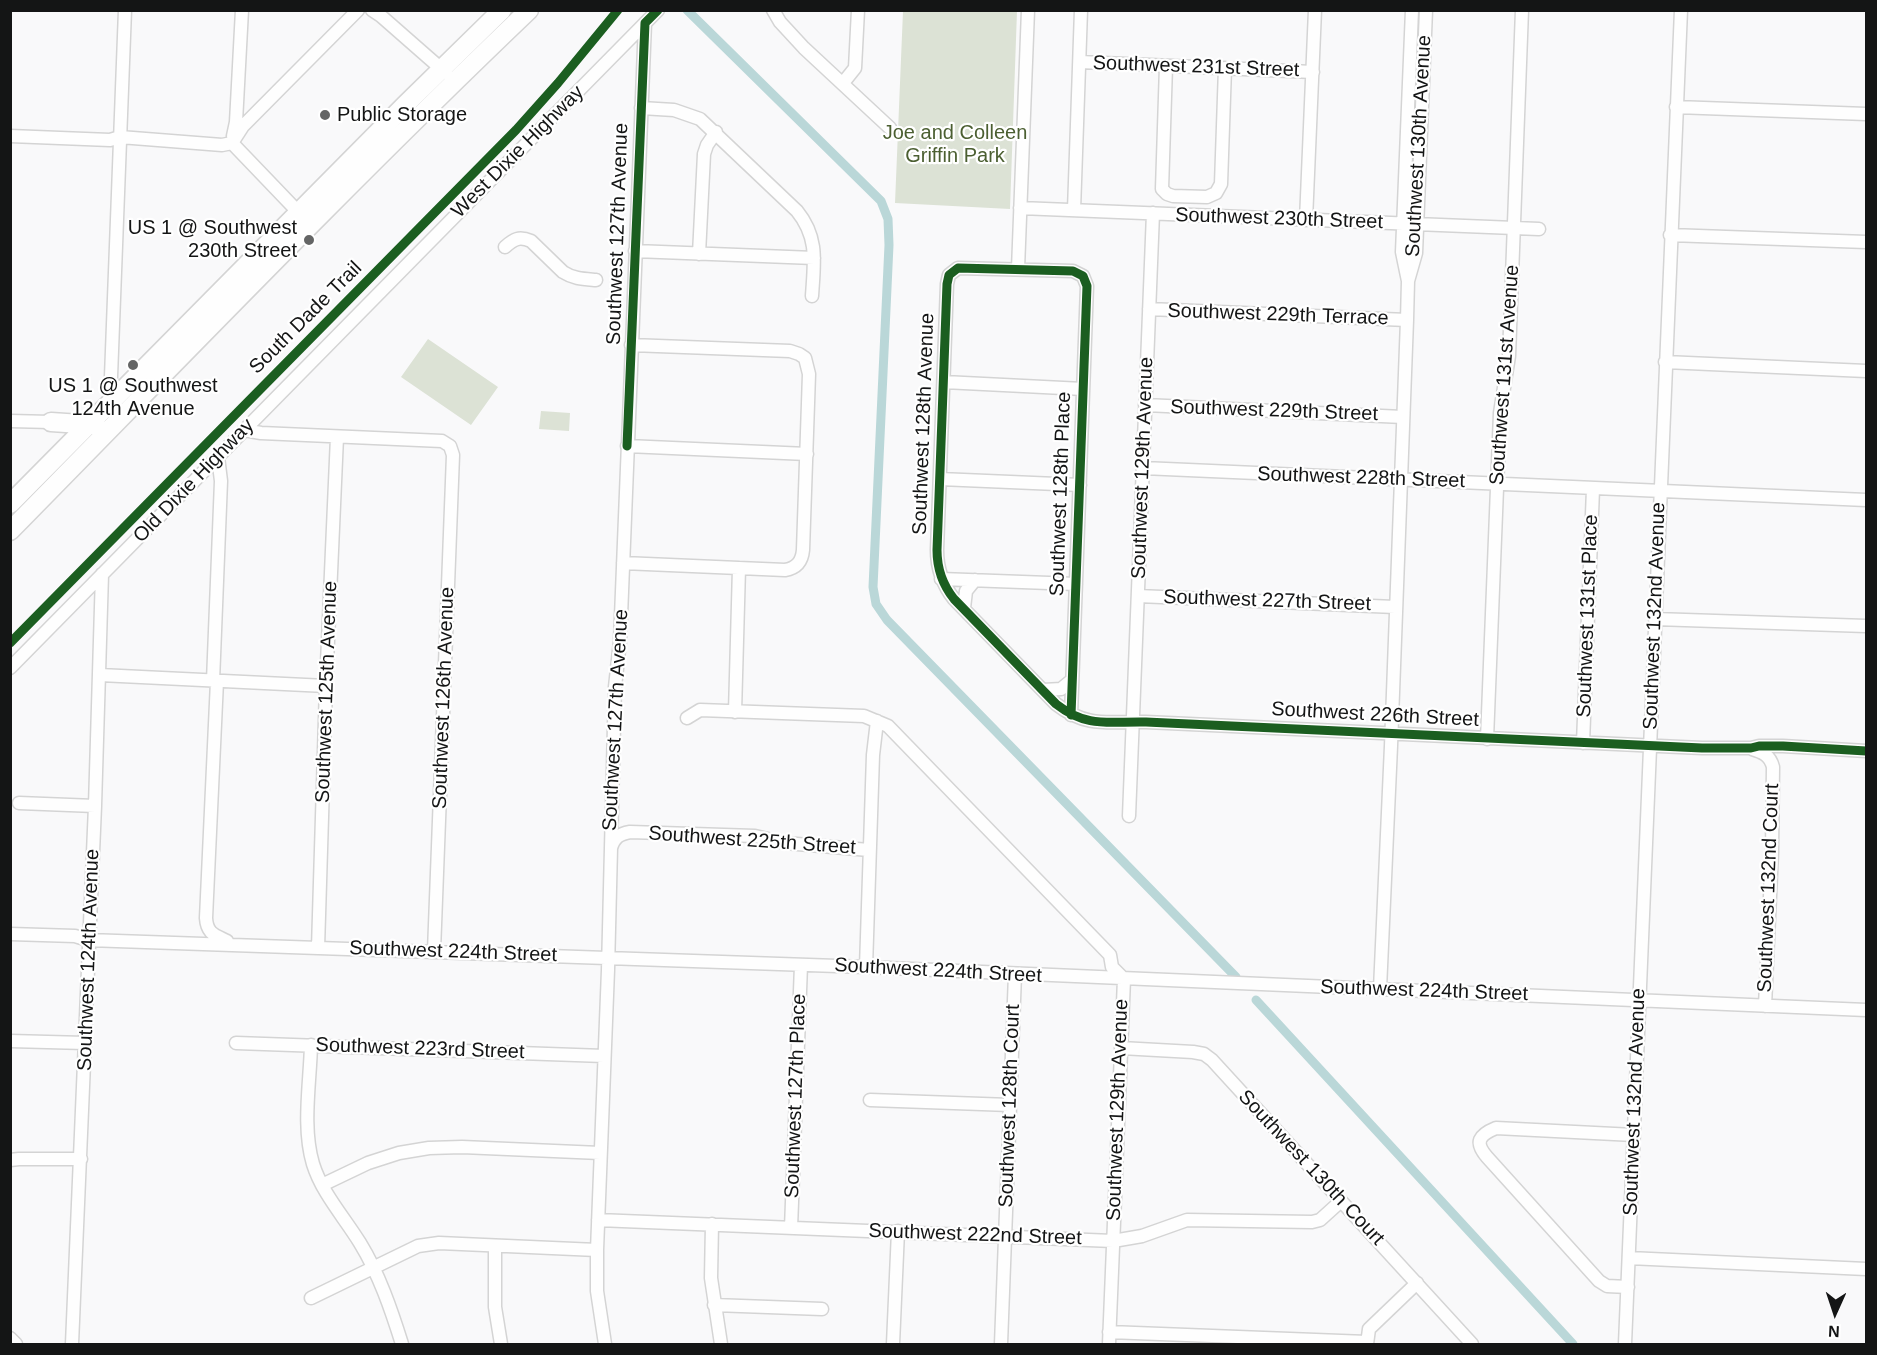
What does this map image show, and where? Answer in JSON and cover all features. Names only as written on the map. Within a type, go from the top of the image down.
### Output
[{"type":"highway","points":[[10,531],[129,410],[304,219],[448,75],[502,10]]},
{"type":"highway","points":[[448,75],[529,10]]},
{"type":"highway","points":[[10,504],[199,313],[304,219]]},
{"type":"highway","points":[[129,410],[127,401],[129,396],[190,336],[199,313]]},
{"type":"highway","points":[[51,422],[112,427]]},
{"type":"highway","points":[[51,422],[64,434],[65,449]]},
{"type":"street","points":[[110,403],[125,10]]},
{"type":"street","points":[[232,143],[236,122],[242,10]]},
{"type":"street","points":[[10,136],[110,140],[120,137],[222,145],[232,143],[243,126],[358,10]]},
{"type":"street","points":[[372,10],[448,75]]},
{"type":"street","name":"West Dixie Highway","points":[[379,294],[658,10]]},
{"type":"street","points":[[773,10],[780,22],[804,48],[890,128]]},
{"type":"street","points":[[843,83],[855,68],[858,10]]},
{"type":"street","points":[[1018,269],[1028,10]]},
{"type":"street","points":[[1074,210],[1081,10]]},
{"type":"street","points":[[1306,220],[1315,10]]},
{"type":"street","name":"Southwest 130th Avenue","points":[[1380,989],[1407,320],[1408,281],[1403,257],[1403,224],[1412,10]]},
{"type":"street","name":"Southwest 130th Avenue","points":[[1408,281],[1416,253],[1426,10]]},
{"type":"street","name":"Southwest 131st Avenue","points":[[1487,739],[1500,405],[1509,356],[1522,10]]},
{"type":"street","name":"Southwest 132nd Avenue","points":[[1625,1344],[1681,10]]},
{"type":"street","name":"Southwest 127th Avenue","points":[[605,1344],[597,1291],[597,1250],[608,957],[609,852],[615,687],[620,641],[645,23]]},
{"type":"street","name":"Southwest 231st Street","points":[[1080,62],[1313,72]]},
{"type":"street","points":[[1166,66],[1162,189],[1173,196],[1207,197],[1216,193],[1221,184],[1225,68]]},
{"type":"street","points":[[237,102],[248,111],[259,110]]},
{"type":"street","points":[[1676,107],[1866,114]]},
{"type":"street","points":[[641,108],[674,110],[700,119],[797,211],[810,233],[814,258],[812,296]]},
{"type":"street","points":[[699,254],[704,154],[716,132]]},
{"type":"street","points":[[232,143],[304,219]]},
{"type":"street","name":"Southwest 230th Street","points":[[1020,208],[1539,229]]},
{"type":"street","name":"Southwest 129th Avenue","points":[[1129,816],[1153,213]]},
{"type":"street","points":[[1670,235],[1866,242]]},
{"type":"street","points":[[506,247],[513,240],[524,238],[531,241],[568,276],[576,279],[596,280]]},
{"type":"street","points":[[635,251],[814,258]]},
{"type":"street","name":"Southwest 128th Avenue","points":[[941,579],[937,556],[949,275],[962,267],[1018,269]]},
{"type":"street","name":"Southwest 128th Place","points":[[1018,269],[1073,271],[1083,276],[1087,291],[1071,715]]},
{"type":"street","name":"Old Dixie Highway","points":[[10,668],[379,294]]},
{"type":"street","name":"Southwest 229th Terrace","points":[[1149,309],[1407,320]]},
{"type":"street","points":[[623,563],[785,570],[793,568],[800,562],[803,550],[807,454],[809,374],[807,361],[803,356],[790,351],[631,345]]},
{"type":"street","points":[[1665,362],[1866,370]]},
{"type":"street","points":[[944,382],[1083,389]]},
{"type":"street","name":"Southwest 229th Street","points":[[1145,405],[1403,417]]},
{"type":"street","points":[[10,421],[51,422]]},
{"type":"street","points":[[244,430],[337,437]]},
{"type":"street","name":"Southwest 126th Avenue","points":[[337,437],[442,441],[450,446],[453,454],[434,951]]},
{"type":"street","name":"Southwest 125th Avenue","points":[[318,948],[337,437]]},
{"type":"street","points":[[627,446],[807,454]]},
{"type":"street","points":[[218,457],[221,481],[206,923],[212,935],[225,939],[233,945]]},
{"type":"street","name":"Southwest 228th Street","points":[[1143,468],[1866,500]]},
{"type":"street","points":[[940,479],[1080,485]]},
{"type":"street","name":"Southwest 131st Place","points":[[1583,743],[1593,489]]},
{"type":"street","points":[[735,712],[740,568]]},
{"type":"street","name":"Southwest 124th Avenue","points":[[72,1344],[95,806],[102,574]]},
{"type":"street","points":[[941,579],[1076,584]]},
{"type":"street","name":"Southwest 226th Street","points":[[941,579],[948,591],[1043,690],[1071,715],[1096,722],[1131,721],[1651,746],[1750,748],[1791,746],[1866,751]]},
{"type":"street","points":[[964,608],[966,591],[975,580]]},
{"type":"street","name":"Southwest 227th Street","points":[[1138,596],[1395,607]]},
{"type":"street","points":[[1655,618],[1866,626]]},
{"type":"street","points":[[100,675],[326,686]]},
{"type":"street","points":[[1043,690],[1058,690],[1072,680]]},
{"type":"street","points":[[687,718],[700,710],[864,716],[888,726],[1110,955],[1113,968],[1124,979]]},
{"type":"street","points":[[866,967],[873,755],[877,721]]},
{"type":"street","name":"Southwest 132nd Court","points":[[1750,748],[1767,755],[1773,767],[1772,852],[1765,1006]]},
{"type":"street","points":[[19,803],[95,806]]},
{"type":"street","name":"Southwest 225th Street","points":[[609,852],[614,840],[621,834],[630,832],[755,836],[785,843],[869,850]]},
{"type":"street","name":"Southwest 224th Street","points":[[10,934],[75,936],[88,940],[866,967],[1866,1010]]},
{"type":"street","name":"Southwest 127th Place","points":[[791,1228],[801,965]]},
{"type":"street","name":"Southwest 128th Court","points":[[1001,1344],[1015,974]]},
{"type":"street","name":"Southwest 129th Avenue","points":[[1113,1241],[1124,979]]},
{"type":"street","points":[[10,1041],[85,1043]]},
{"type":"street","name":"Southwest 223rd Street","points":[[236,1043],[604,1056]]},
{"type":"street","points":[[311,1045],[308,1138],[313,1165],[322,1185],[374,1268],[402,1344]]},
{"type":"street","name":"Southwest 130th Court","points":[[1121,1048],[1204,1054],[1212,1060],[1417,1283]]},
{"type":"street","points":[[870,1100],[1010,1105]]},
{"type":"street","points":[[1628,1287],[1608,1286],[1599,1281],[1480,1149],[1480,1139],[1485,1132],[1496,1128],[1634,1135]]},
{"type":"street","points":[[322,1185],[368,1163],[399,1153],[429,1148],[600,1154]]},
{"type":"street","points":[[10,1160],[81,1159]]},
{"type":"street","name":"Southwest 222nd Street","points":[[598,1220],[1113,1241],[1142,1236],[1187,1220],[1312,1222],[1320,1220],[1341,1201]]},
{"type":"street","points":[[712,1224],[710,1261],[714,1305],[721,1344]]},
{"type":"street","points":[[893,1344],[898,1231]]},
{"type":"street","points":[[1113,1241],[1109,1338],[1367,1343],[1369,1329],[1417,1283],[1472,1344]]},
{"type":"street","points":[[311,1298],[418,1246],[439,1243],[597,1250]]},
{"type":"street","points":[[495,1246],[495,1307],[501,1344]]},
{"type":"street","points":[[1629,1258],[1866,1269]]},
{"type":"street","points":[[714,1305],[822,1309]]},
{"type":"street","points":[[10,1338],[16,1344]]},
{"type":"green space","name":"Joe and Colleen Griffin Park","points":[[903,11],[1017,11],[1010,209],[895,203]]},
{"type":"green space","points":[[428,339],[498,387],[471,425],[401,377]]},
{"type":"green space","points":[[541,411],[570,413],[569,431],[539,429]]},
{"type":"waterway","points":[[687,10],[881,201],[888,219],[889,245],[873,587],[876,604],[887,620],[1236,977]]},
{"type":"waterway","points":[[1256,1000],[1573,1344]]},
{"type":"cycle path","name":"South Dade Trail","points":[[10,643],[516,130],[618,10]]},
{"type":"cycle path","points":[[627,446],[645,23],[658,10]]},
{"type":"cycle path","points":[[1071,715],[1087,286],[1083,276],[1073,271],[958,268],[949,275],[947,284],[937,550],[939,569],[943,582],[954,599],[1056,704],[1068,712],[1078,717],[1100,722],[1146,722],[1702,748],[1783,746],[1866,751]]},
{"type":"place","name":"Public Storage","points":[[325,115]]},
{"type":"place","name":"US 1 @ Southwest 230th Street","points":[[309,240]]},
{"type":"place","name":"US 1 @ Southwest 124th Avenue","points":[[133,365]]}]
